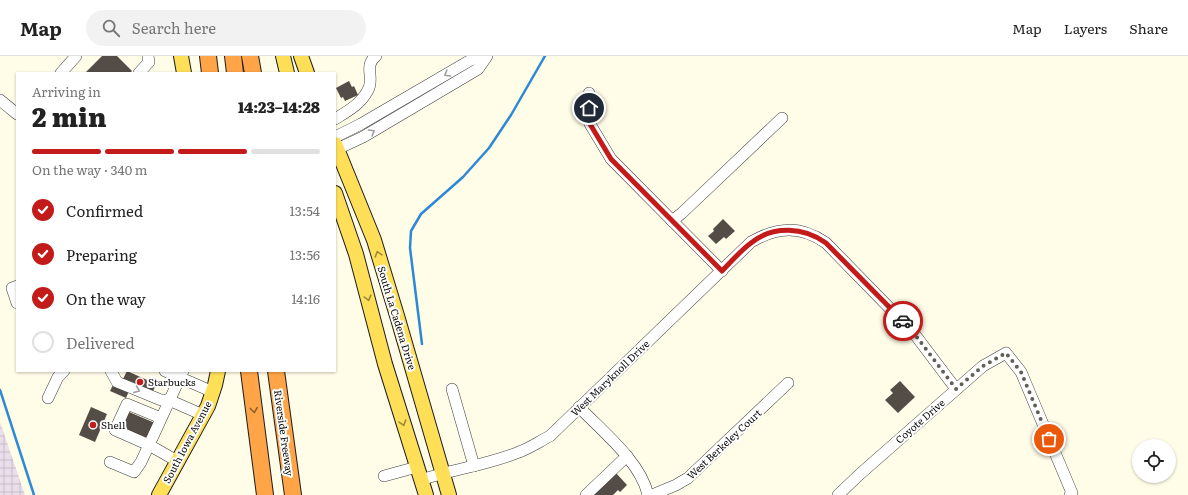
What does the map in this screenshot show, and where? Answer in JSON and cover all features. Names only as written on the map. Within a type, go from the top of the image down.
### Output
[{"type":"highway","points":[[208,56],[210,72]]},
{"type":"highway","points":[[233,56],[235,72]]},
{"type":"highway","points":[[250,56],[253,72]]},
{"type":"highway","points":[[248,372],[265,495]]},
{"type":"highway","name":"Riverside Freeway","points":[[276,372],[293,495]]},
{"type":"highway","points":[[255,495],[260,462]]},
{"type":"main road","points":[[181,56],[184,72]]},
{"type":"main road","points":[[283,56],[287,72]]},
{"type":"main road","points":[[301,56],[307,72]]},
{"type":"main road","name":"South La Cadena Drive","points":[[336,145],[374,240],[449,495]]},
{"type":"main road","points":[[336,196],[356,254],[385,364],[426,495]]},
{"type":"main road","name":"South Iowa Avenue","points":[[161,492],[203,415],[213,392],[218,372]]},
{"type":"street","points":[[62,72],[76,56]]},
{"type":"street","points":[[140,72],[149,62],[148,56]]},
{"type":"street","points":[[336,117],[357,105],[368,90],[371,80],[369,68],[372,60],[376,56]]},
{"type":"street","points":[[336,145],[361,124],[469,61],[481,56]]},
{"type":"street","points":[[336,145],[363,137],[478,69],[487,56]]},
{"type":"street","points":[[589,93],[590,124],[611,159],[722,271]]},
{"type":"street","points":[[0,100],[16,113]]},
{"type":"street","points":[[672,221],[782,118]]},
{"type":"street","name":"West Maryknoll Drive","points":[[384,476],[442,473],[474,466],[519,452],[550,436],[751,242],[773,232],[785,229],[817,236],[826,243],[913,332],[956,389]]},
{"type":"street","points":[[16,286],[12,288],[16,300]]},
{"type":"street","name":"Coyote Drive","points":[[838,495],[983,366],[1006,353],[1021,372],[1071,494]]},
{"type":"street","points":[[48,398],[58,377],[63,372]]},
{"type":"street","points":[[112,372],[117,382],[161,400],[169,400],[203,415]]},
{"type":"street","points":[[170,372],[181,374],[213,392]]},
{"type":"street","points":[[110,462],[134,472],[141,462],[181,374]]},
{"type":"street","name":"West Berkeley Court","points":[[652,495],[676,486],[688,478],[788,383]]},
{"type":"street","points":[[452,389],[474,466]]},
{"type":"street","points":[[161,418],[127,404],[115,430],[149,445],[177,461]]},
{"type":"street","points":[[579,407],[627,456],[643,480],[648,495]]},
{"type":"street","points":[[586,495],[627,456]]},
{"type":"shaded area","points":[[0,422],[25,495],[0,495]]},
{"type":"building","points":[[102,56],[117,56],[132,71],[131,72],[86,72]]},
{"type":"building","points":[[349,81],[352,87],[354,86],[358,95],[345,101],[343,97],[341,98],[336,88]]},
{"type":"building","points":[[723,219],[735,231],[726,239],[724,237],[716,244],[708,236]]},
{"type":"building","name":"Starbucks","points":[[126,372],[129,372],[156,384],[152,394],[123,379]]},
{"type":"building","points":[[900,381],[915,397],[898,413],[885,400],[893,393],[890,390]]},
{"type":"building","points":[[113,385],[129,391],[126,398],[110,391]]},
{"type":"building","name":"Shell","points":[[91,407],[107,414],[95,442],[79,435]]},
{"type":"building","name":"Shell","points":[[129,412],[155,423],[149,439],[122,428]]},
{"type":"building","points":[[616,473],[627,485],[620,492],[618,490],[613,495],[593,495]]},
{"type":"waterway","points":[[422,344],[410,248],[411,231],[421,214],[463,177],[489,148],[511,115],[545,56]]},
{"type":"waterway","points":[[0,390],[34,495]]},
{"type":"way so far","points":[[903,321],[956,389],[983,366],[1006,353],[1021,372],[1049,439]]},
{"type":"place","name":"Starbucks","points":[[140,382]]},
{"type":"place","name":"Shell","points":[[93,425]]},
{"type":"route","points":[[589,108],[590,124],[611,159],[722,271],[751,242],[762,236],[785,229],[817,236],[835,251],[903,321]]}]
